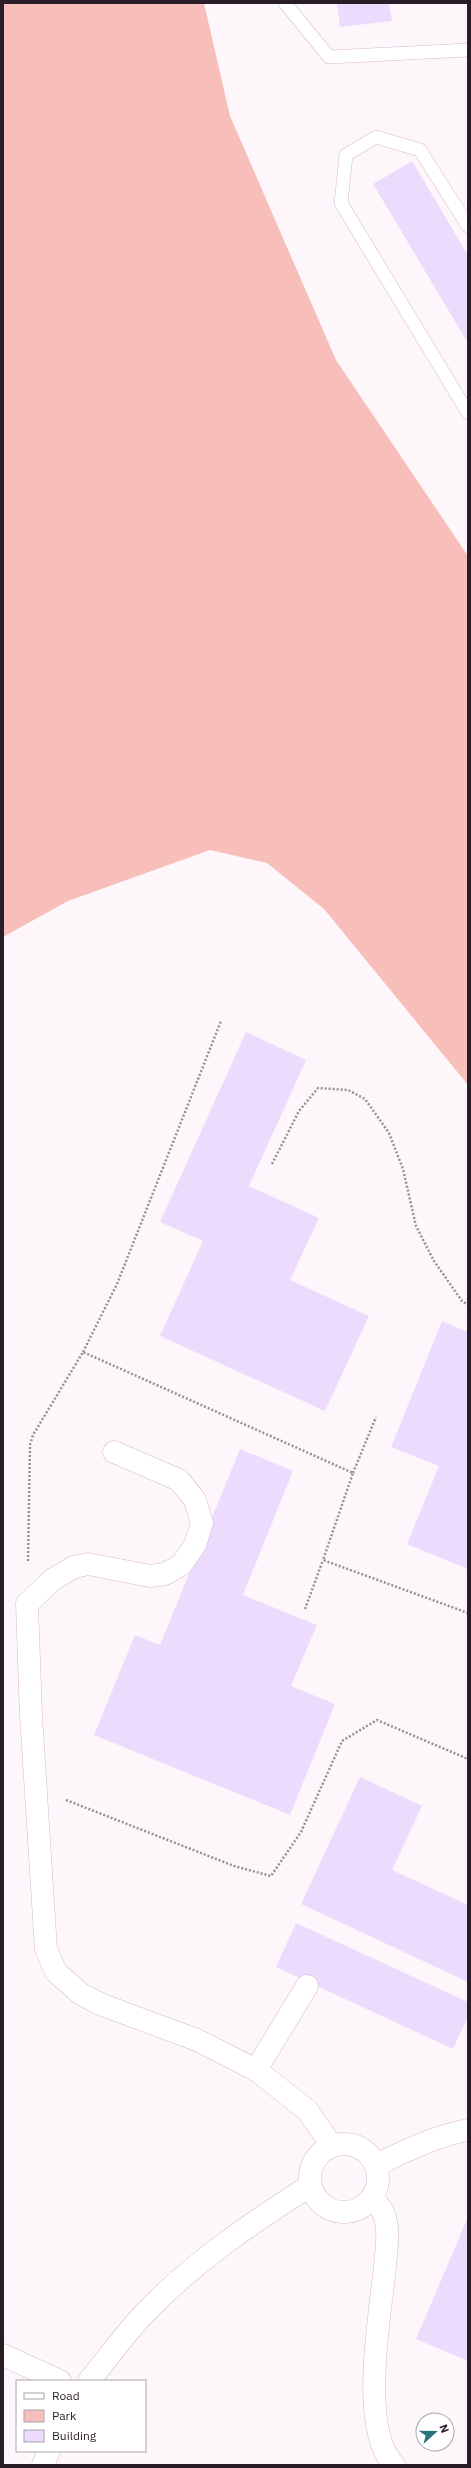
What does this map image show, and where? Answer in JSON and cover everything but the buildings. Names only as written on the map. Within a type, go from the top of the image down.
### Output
[{"type":"street","points":[[114,1452],[179,1480],[195,1500],[202,1523],[195,1545],[182,1565],[165,1574],[150,1576],[88,1564],[74,1567],[52,1580],[27,1604],[31,1716],[37,1792],[44,1937],[48,1955],[56,1972],[81,1994],[100,2004],[197,2040],[256,2070],[307,2110],[332,2146]]},
{"type":"street","points":[[256,2070],[307,1986]]},
{"type":"street","points":[[376,2165],[416,2146],[452,2133],[468,2130]]},
{"type":"street","points":[[342,2144],[363,2149],[376,2165],[379,2176],[378,2188],[372,2199],[359,2209],[343,2213],[322,2205],[311,2185],[312,2166],[324,2150],[332,2146],[342,2144]]},
{"type":"street","points":[[90,2380],[147,2311],[194,2268],[246,2226],[311,2185]]},
{"type":"street","points":[[372,2199],[382,2210],[388,2234],[376,2359],[374,2408],[376,2430],[381,2446],[394,2465]]},
{"type":"street","points":[[3,2356],[58,2380]]},
{"type":"street","points":[[43,2465],[49,2452]]},
{"type":"lane","points":[[285,3],[329,57],[468,50]]},
{"type":"lane","points":[[468,226],[420,150],[376,137],[346,155],[341,203],[468,413]]},
{"type":"path","points":[[83,1352],[117,1284],[221,1021]]},
{"type":"path","points":[[272,1164],[299,1111],[318,1088],[348,1090],[365,1099],[389,1133],[403,1169],[416,1226],[434,1261],[462,1301],[468,1305]]},
{"type":"path","points":[[354,1474],[376,1417]]},
{"type":"path","points":[[305,1609],[323,1560]]},
{"type":"path","points":[[37,1792],[46,1792],[234,1866],[271,1876],[301,1832],[342,1741],[377,1720],[468,1759]]},
{"type":"green space","points":[[3,3],[204,3],[230,116],[336,360],[468,556],[468,1085],[324,909],[267,863],[210,850],[68,901],[3,937]]}]
